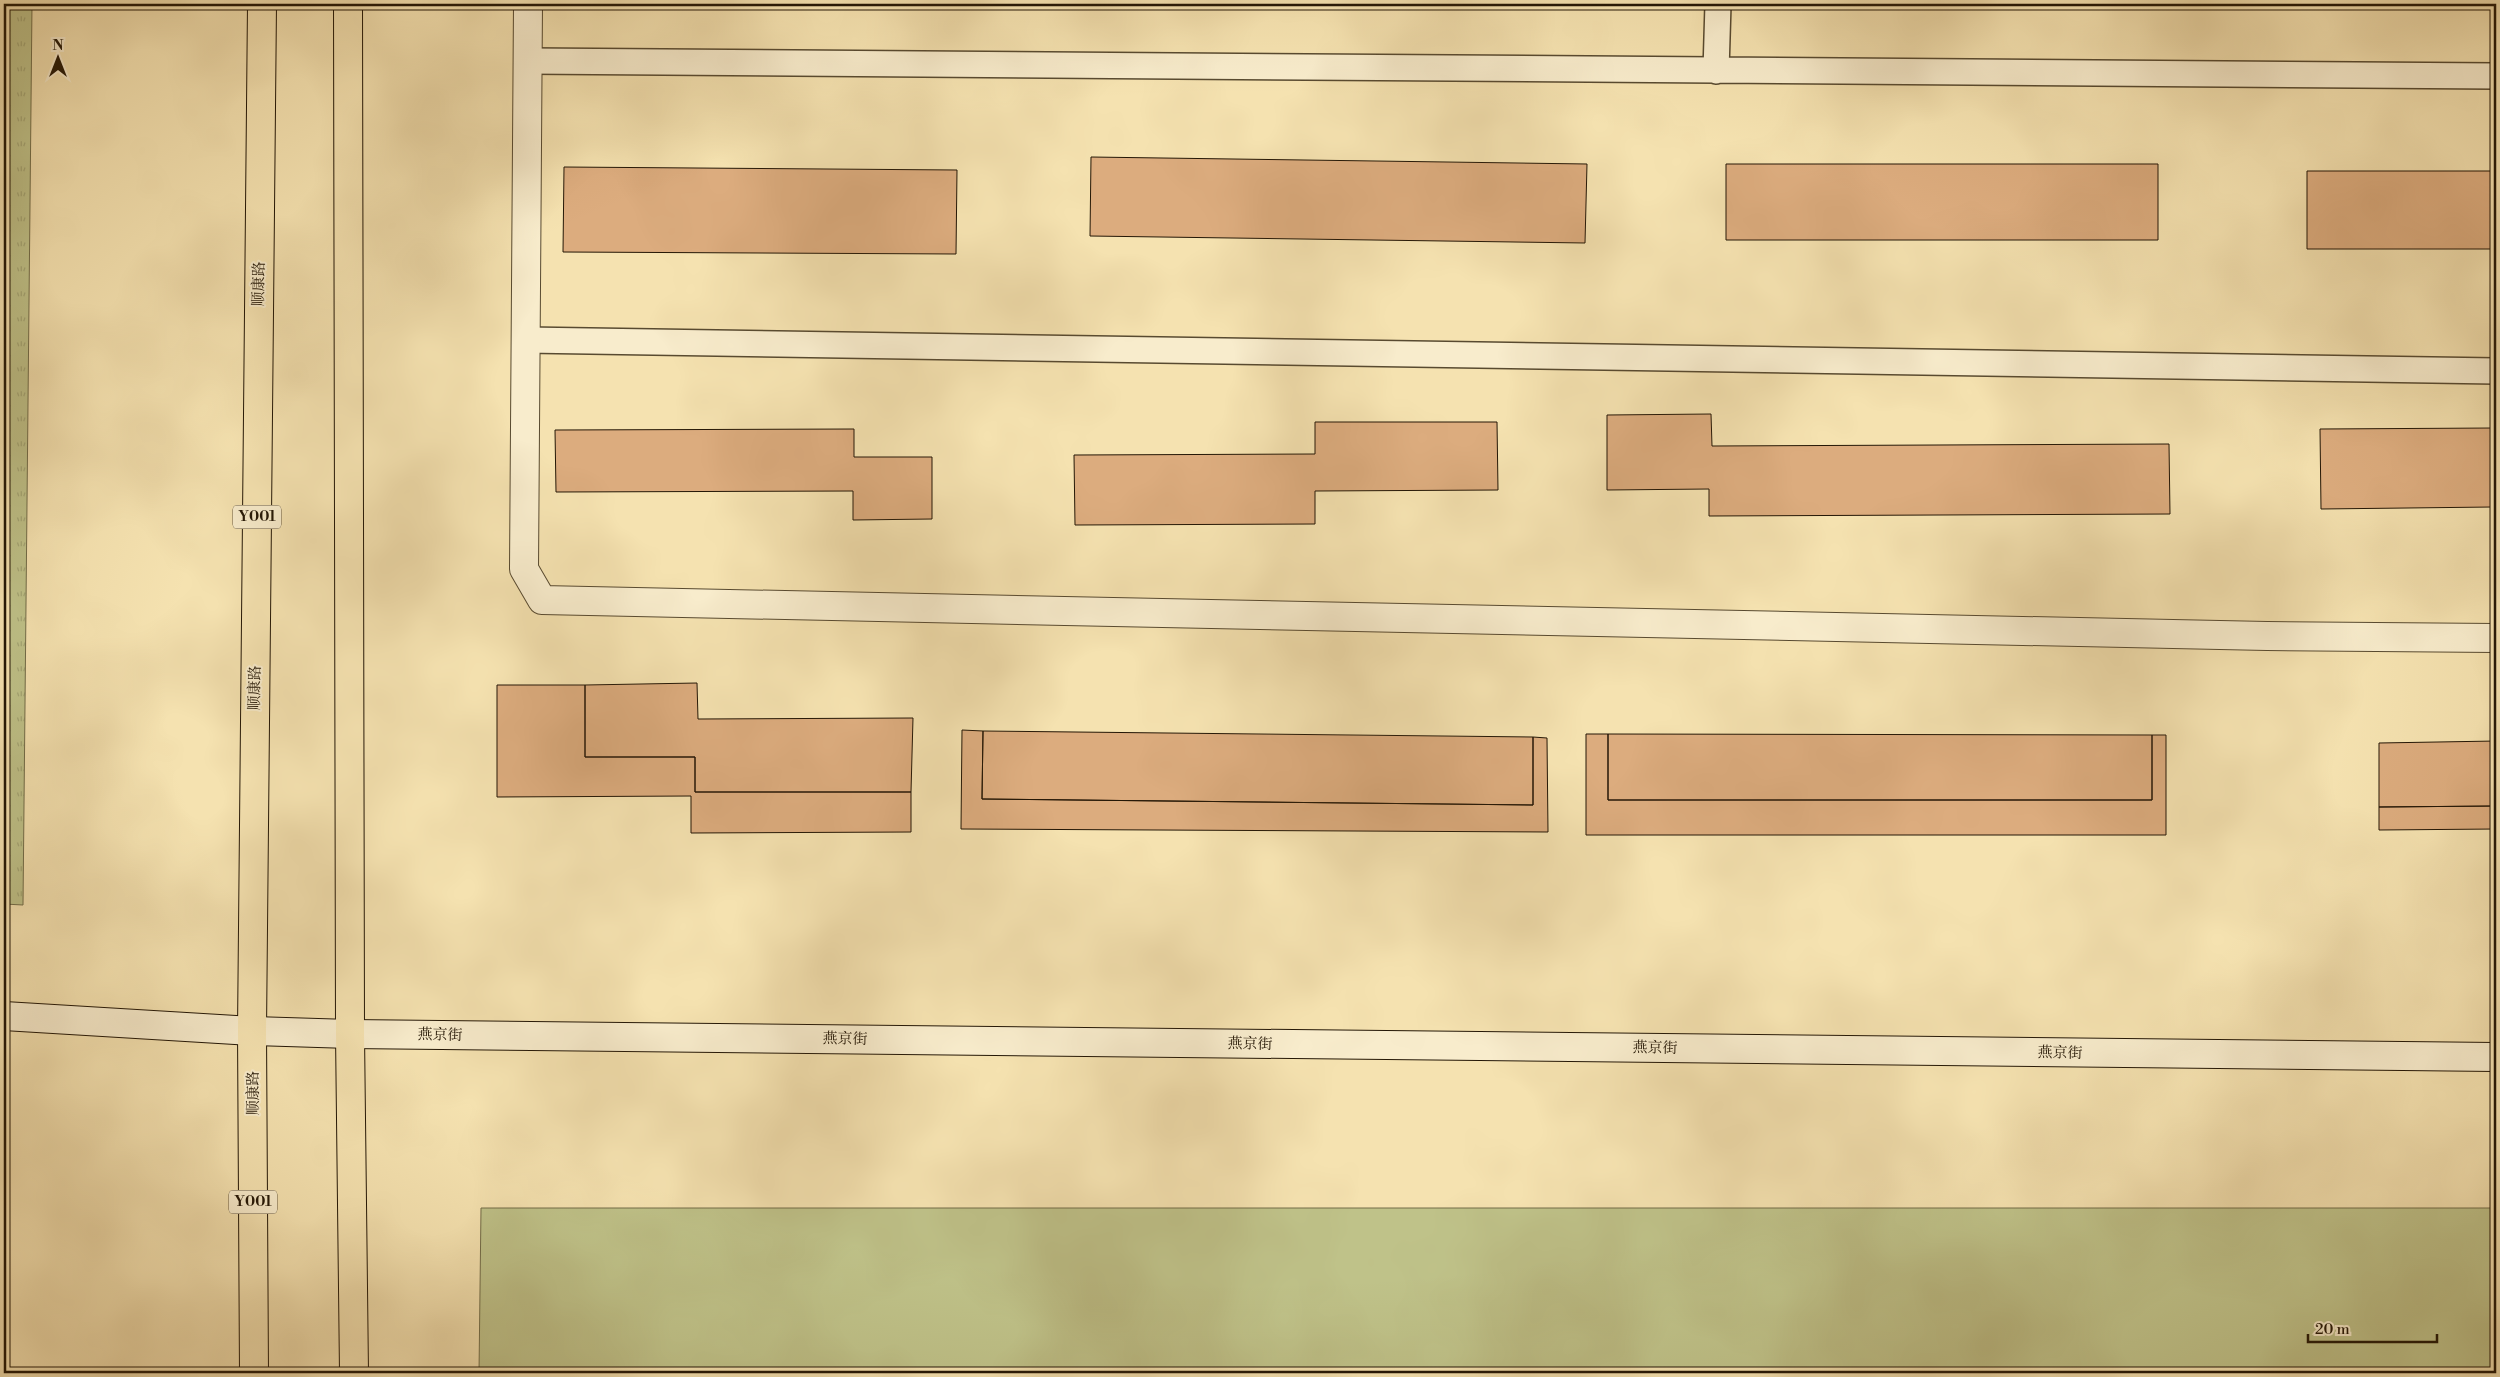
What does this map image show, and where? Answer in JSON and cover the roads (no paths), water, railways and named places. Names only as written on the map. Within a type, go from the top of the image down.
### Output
[{"type":"main road","name":"顺康路","points":[[254,1373],[252,1031],[262,4]]},
{"type":"main road","points":[[348,4],[350,1034],[354,1373]]},
{"type":"street","points":[[528,4],[524,568],[542,600],[2248,635],[2496,638]]},
{"type":"street","name":"燕京街","points":[[4,1016],[252,1031],[350,1034],[2496,1057]]},
{"type":"lane","points":[[1716,70],[1718,4]]},
{"type":"lane","points":[[528,61],[2496,76]]},
{"type":"lane","points":[[526,340],[2496,371]]}]
